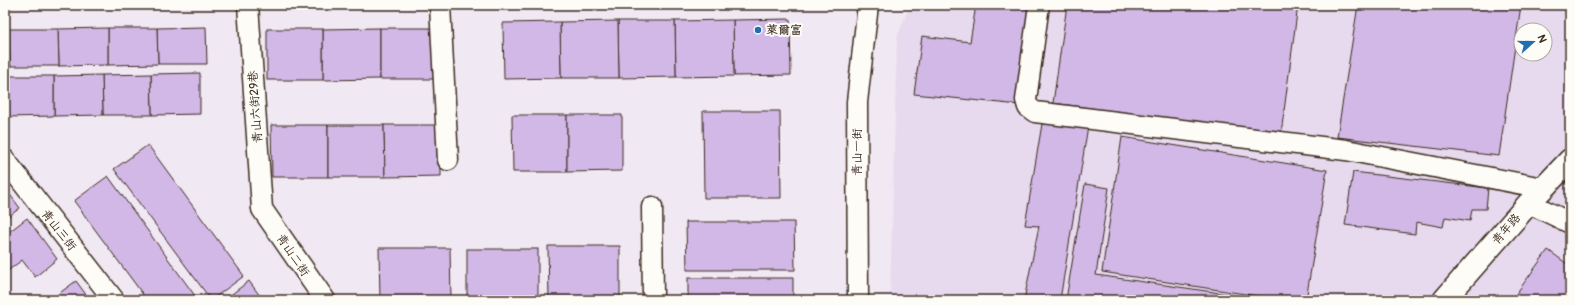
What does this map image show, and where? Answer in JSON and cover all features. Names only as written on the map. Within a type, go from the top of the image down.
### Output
[{"type":"street","name":"青山六街29巷","points":[[248,5],[262,209]]},
{"type":"street","points":[[440,5],[448,160]]},
{"type":"street","name":"青山一街","points":[[858,300],[857,102],[868,5]]},
{"type":"street","points":[[1039,5],[1026,100],[1028,107],[1035,112],[1346,150],[1536,195],[1570,222]]},
{"type":"street","name":"青山三街","points":[[5,160],[114,300]]},
{"type":"street","name":"青年路","points":[[1444,300],[1536,195],[1570,160]]},
{"type":"street","points":[[652,207],[653,300]]},
{"type":"street","name":"青山二街","points":[[262,209],[324,300]]},
{"type":"shaded area","points":[[910,5],[1570,5],[1570,300],[890,300],[897,37]]},
{"type":"building","points":[[976,5],[1033,5],[1019,105],[914,94],[922,36],[970,42]]},
{"type":"building","points":[[1067,5],[1298,5],[1281,134],[1053,103]]},
{"type":"building","points":[[1358,5],[1521,5],[1519,22],[1513,22],[1513,60],[1499,156],[1337,137]]},
{"type":"building","points":[[790,19],[791,75],[734,76],[733,20]]},
{"type":"building","points":[[733,20],[734,76],[676,77],[675,21]]},
{"type":"building","points":[[618,21],[675,21],[676,77],[619,78]]},
{"type":"building","points":[[618,21],[619,78],[561,78],[560,22]]},
{"type":"building","points":[[560,22],[561,78],[504,79],[503,23]]},
{"type":"building","points":[[206,27],[207,64],[158,64],[157,28]]},
{"type":"building","points":[[108,28],[157,28],[158,64],[108,65]]},
{"type":"building","points":[[108,28],[108,65],[59,66],[58,29]]},
{"type":"building","points":[[380,28],[380,79],[323,80],[323,29]]},
{"type":"building","points":[[380,28],[436,28],[436,79],[380,79]]},
{"type":"building","points":[[9,29],[58,29],[59,66],[10,66]]},
{"type":"building","points":[[267,29],[323,29],[323,80],[267,80]]},
{"type":"building","points":[[200,73],[200,114],[152,115],[151,74]]},
{"type":"building","points":[[151,74],[152,115],[103,115],[102,75]]},
{"type":"building","points":[[102,75],[103,115],[54,116],[54,76]]},
{"type":"building","points":[[5,76],[54,76],[54,116],[6,117]]},
{"type":"building","points":[[703,111],[780,111],[781,198],[704,198]]},
{"type":"building","points":[[512,115],[567,115],[567,172],[513,172]]},
{"type":"building","points":[[567,115],[622,115],[622,171],[567,172]]},
{"type":"building","points":[[1043,118],[1088,126],[1060,300],[1024,300],[1039,226],[1025,225]]},
{"type":"building","points":[[271,125],[328,125],[328,177],[272,177]]},
{"type":"building","points":[[328,125],[384,125],[385,177],[328,177]]},
{"type":"building","points":[[384,125],[441,125],[441,176],[385,177]]},
{"type":"building","points":[[1122,137],[1327,170],[1306,300],[1284,300],[1102,272]]},
{"type":"building","points":[[148,145],[244,276],[211,300],[114,169]]},
{"type":"building","points":[[1353,172],[1488,188],[1486,209],[1472,209],[1470,221],[1445,217],[1443,227],[1416,222],[1415,234],[1345,225]]},
{"type":"building","points":[[108,176],[198,300],[147,300],[74,201]]},
{"type":"building","points":[[1085,184],[1109,188],[1096,275],[1234,295],[1234,300],[1066,300]]},
{"type":"building","points":[[5,188],[20,208],[5,219]]},
{"type":"building","points":[[27,218],[57,259],[35,277],[22,260],[5,273],[5,235]]},
{"type":"building","points":[[686,222],[794,222],[795,270],[687,270]]},
{"type":"building","points":[[548,246],[620,246],[620,300],[549,300]]},
{"type":"building","points":[[379,248],[450,248],[451,300],[380,300]]},
{"type":"building","points":[[467,249],[538,249],[538,300],[467,300]]},
{"type":"building","points":[[1548,250],[1570,266],[1570,300],[1523,300],[1516,294]]},
{"type":"building","points":[[688,278],[793,278],[793,300],[688,300]]},
{"type":"building","points":[[76,281],[90,300],[50,300]]},
{"type":"building","points":[[249,281],[263,300],[224,300]]},
{"type":"place","name":"萊爾富","points":[[758,30]]}]
